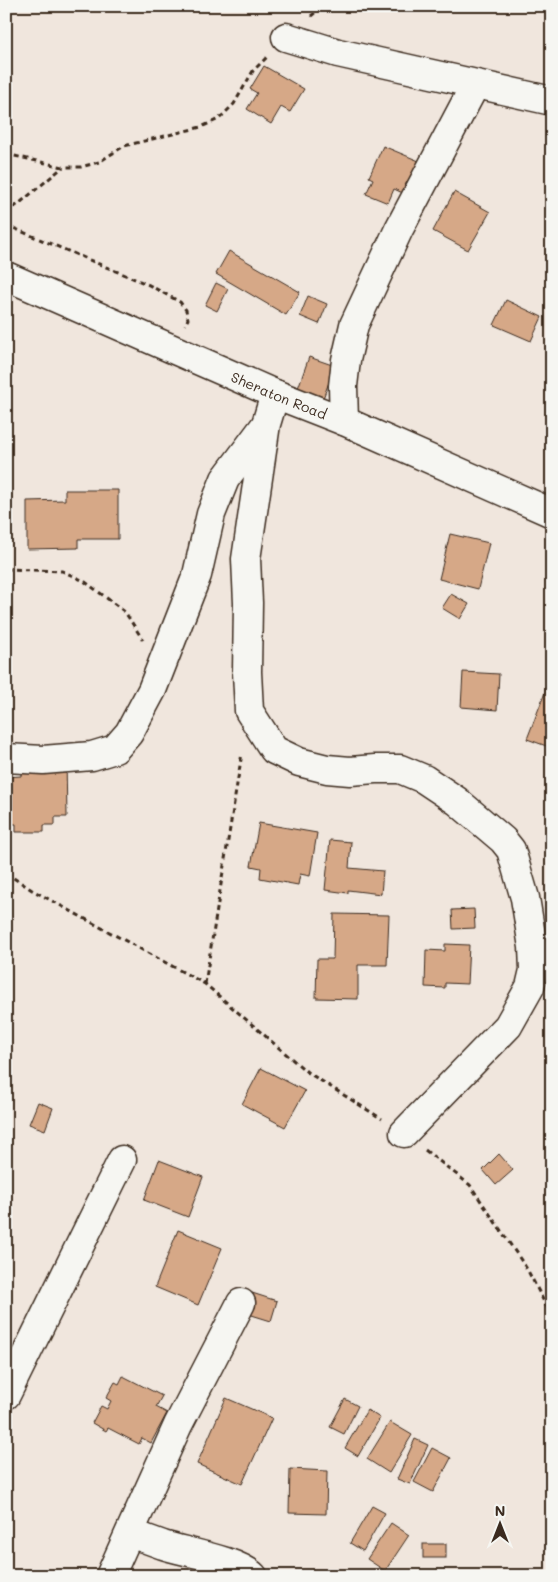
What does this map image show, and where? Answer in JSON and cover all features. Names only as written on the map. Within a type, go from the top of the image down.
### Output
[{"type":"street","points":[[286,37],[338,53],[552,101]]},
{"type":"street","points":[[344,421],[343,386],[346,360],[354,325],[399,228],[475,85]]},
{"type":"street","name":"Sheraton Road","points":[[6,276],[275,394],[344,421],[552,513]]},
{"type":"street","points":[[275,394],[266,424],[246,560],[249,711],[274,750],[299,762],[350,771],[400,768],[424,779],[457,801],[491,829],[510,850],[525,898],[533,947],[534,970],[530,987],[508,1026],[404,1133]]},
{"type":"street","points":[[6,758],[43,760],[92,756],[115,749],[129,733],[152,690],[197,575],[211,514],[224,478],[266,424]]},
{"type":"street","points":[[6,1395],[122,1160]]},
{"type":"street","points":[[110,1576],[178,1425],[241,1303]]},
{"type":"street","points":[[130,1533],[162,1545],[236,1565],[249,1571],[253,1576]]},
{"type":"path","points":[[6,154],[63,167],[81,167],[99,162],[124,146],[200,127],[219,119],[234,104],[253,71],[286,37],[323,6]]},
{"type":"path","points":[[6,212],[63,167]]},
{"type":"path","points":[[6,225],[112,268],[180,302],[186,310],[188,319],[173,350]]},
{"type":"path","points":[[6,569],[62,571],[84,581],[125,612],[160,668]]},
{"type":"path","points":[[204,984],[249,711]]},
{"type":"path","points":[[6,873],[32,890],[204,984],[307,1072],[404,1133],[470,1185],[527,1269],[552,1317]]},
{"type":"building","points":[[264,66],[304,89],[290,112],[281,107],[271,124],[247,109],[257,93],[250,89]]},
{"type":"building","points":[[383,146],[419,161],[405,194],[394,189],[388,203],[366,194],[373,179],[369,177]]},
{"type":"building","points":[[454,192],[490,212],[468,250],[433,231]]},
{"type":"building","points":[[229,251],[300,292],[286,315],[216,274]]},
{"type":"building","points":[[216,283],[228,289],[217,311],[205,305]]},
{"type":"building","points":[[308,296],[327,304],[319,324],[300,316]]},
{"type":"building","points":[[506,300],[542,317],[531,341],[494,325]]},
{"type":"building","points":[[309,357],[335,366],[322,401],[297,391]]},
{"type":"building","points":[[65,490],[118,490],[118,539],[78,539],[78,548],[27,549],[27,501],[65,500]]},
{"type":"building","points":[[450,534],[489,543],[478,589],[439,579]]},
{"type":"building","points":[[451,594],[469,604],[460,619],[442,608]]},
{"type":"building","points":[[463,672],[499,674],[497,710],[461,707]]},
{"type":"building","points":[[552,677],[552,748],[527,739]]},
{"type":"building","points":[[66,760],[67,817],[55,817],[55,825],[44,825],[44,832],[16,832],[16,824],[6,824],[6,777],[21,776],[21,761]]},
{"type":"building","points":[[259,823],[317,833],[310,876],[300,874],[298,885],[260,878],[261,868],[251,866]]},
{"type":"building","points":[[330,840],[351,842],[349,868],[383,871],[381,894],[348,890],[348,893],[325,890]]},
{"type":"building","points":[[474,909],[475,928],[453,929],[452,910]]},
{"type":"building","points":[[334,914],[389,915],[387,965],[358,965],[358,999],[316,998],[317,959],[333,959]]},
{"type":"building","points":[[445,944],[469,945],[467,984],[445,983],[445,988],[425,987],[426,950],[445,951]]},
{"type":"building","points":[[261,1068],[305,1091],[285,1127],[242,1104]]},
{"type":"building","points":[[38,1102],[53,1108],[45,1130],[29,1124]]},
{"type":"building","points":[[499,1154],[513,1170],[496,1185],[483,1170]]},
{"type":"building","points":[[159,1160],[203,1177],[188,1217],[144,1200]]},
{"type":"building","points":[[178,1230],[222,1248],[198,1305],[155,1287]]},
{"type":"building","points":[[249,1292],[277,1301],[271,1321],[242,1312]]},
{"type":"building","points":[[123,1376],[162,1396],[156,1407],[167,1413],[151,1443],[142,1438],[139,1444],[108,1428],[106,1431],[92,1423],[101,1406],[107,1409],[111,1401],[106,1398],[115,1382],[119,1384]]},
{"type":"building","points":[[226,1398],[272,1418],[242,1484],[197,1464]]},
{"type":"building","points":[[345,1399],[358,1406],[344,1434],[330,1427]]},
{"type":"building","points":[[367,1410],[380,1418],[358,1456],[345,1448]]},
{"type":"building","points":[[390,1422],[412,1435],[389,1473],[367,1459]]},
{"type":"building","points":[[415,1439],[428,1445],[410,1484],[397,1479]]},
{"type":"building","points":[[432,1448],[451,1458],[433,1492],[414,1482]]},
{"type":"building","points":[[290,1469],[327,1471],[326,1514],[289,1513]]},
{"type":"building","points":[[372,1506],[385,1513],[363,1551],[350,1543]]},
{"type":"building","points":[[391,1523],[409,1535],[385,1571],[367,1559]]},
{"type":"building","points":[[423,1544],[446,1544],[446,1558],[423,1558]]}]
